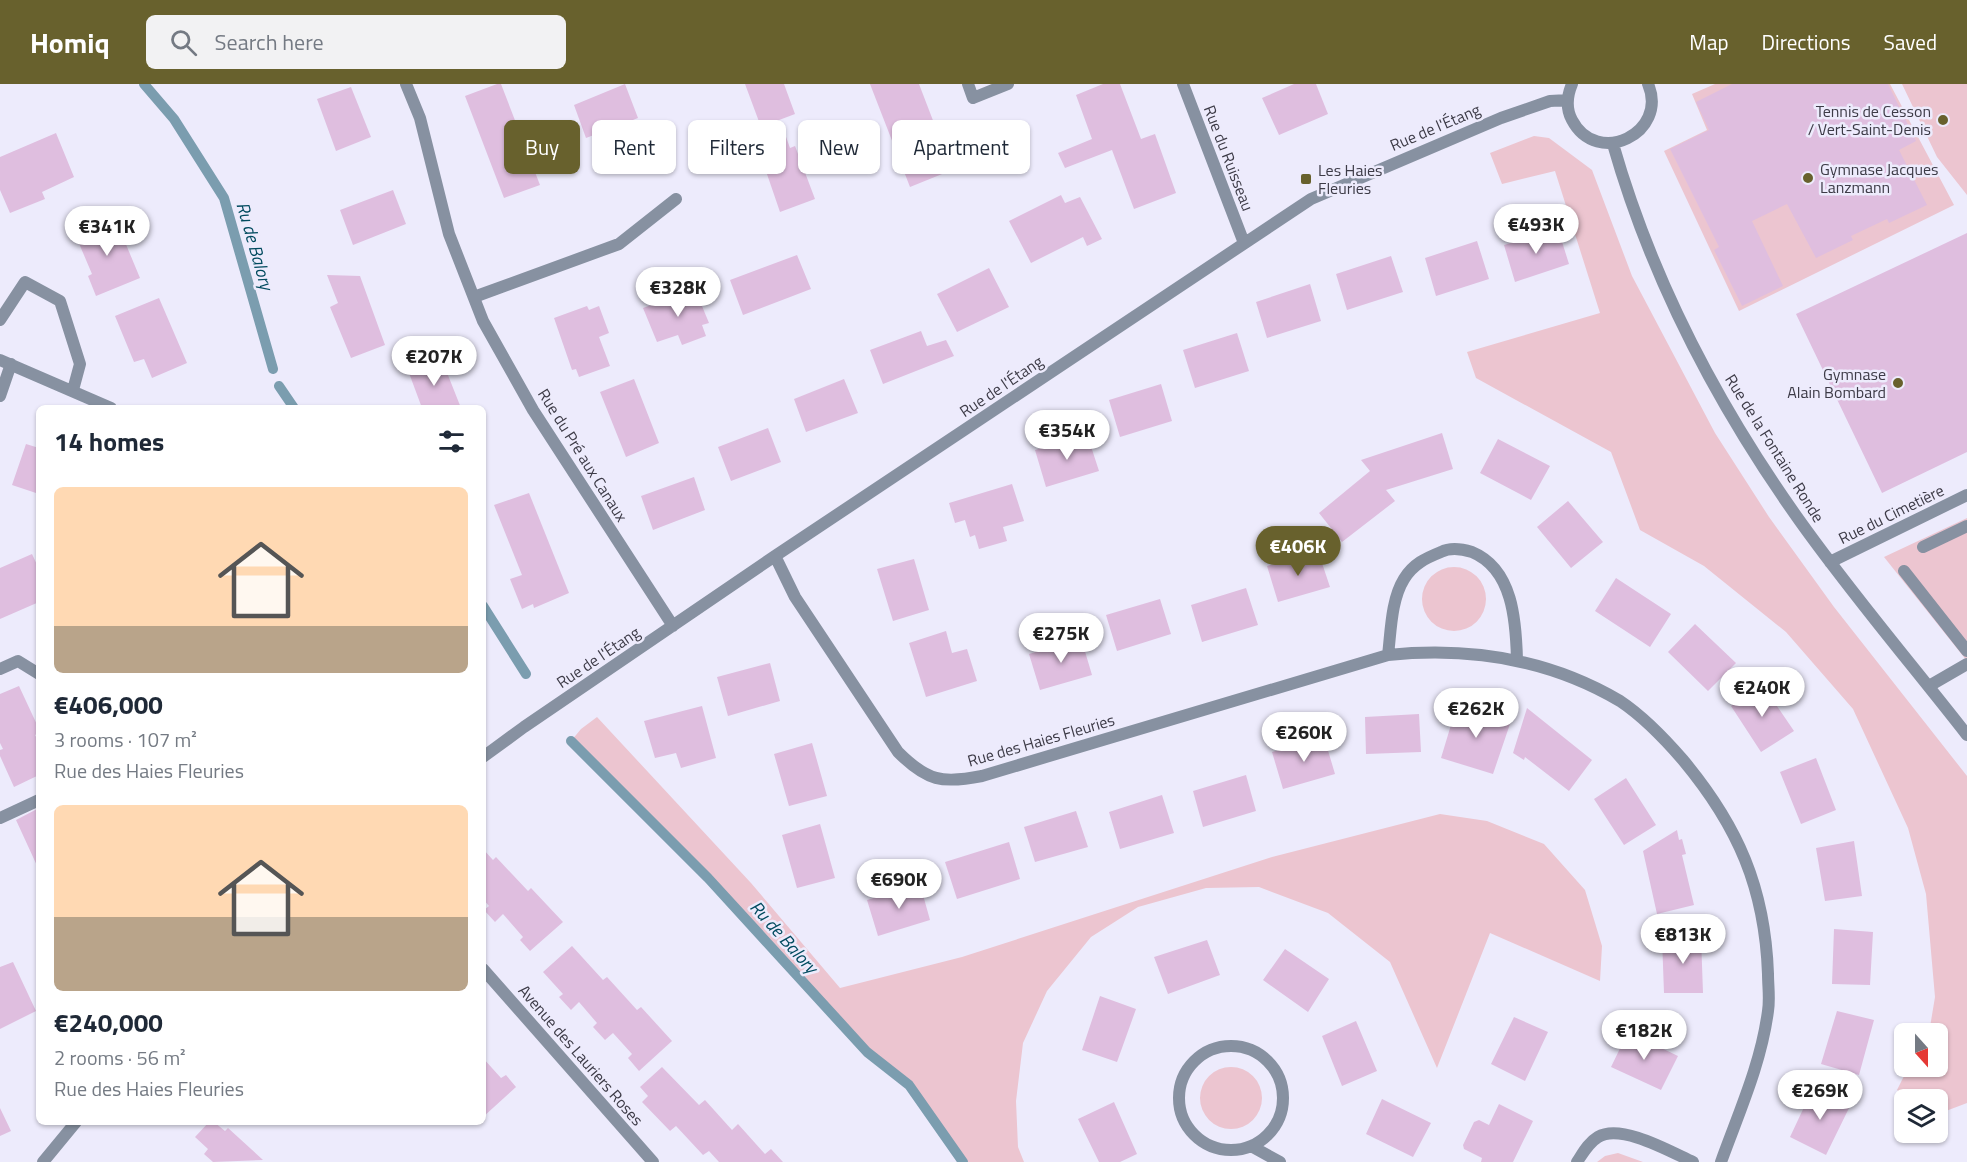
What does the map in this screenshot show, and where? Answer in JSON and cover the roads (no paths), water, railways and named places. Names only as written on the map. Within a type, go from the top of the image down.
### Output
[{"type":"street","name":"Rue du Pré aux Canaux","points":[[406,84],[420,118],[449,234],[483,321],[533,410],[673,626]]},
{"type":"street","points":[[968,84],[973,98],[1008,84]]},
{"type":"street","name":"Rue du Ruisseau","points":[[1183,84],[1244,243]]},
{"type":"street","points":[[1572,84],[1568,100],[1569,114],[1581,132],[1599,143],[1613,144],[1637,134],[1646,124],[1652,100],[1648,84]]},
{"type":"street","name":"Rue de l'Étang","points":[[486,756],[524,727],[775,556],[1311,199],[1501,118],[1550,101],[1568,100]]},
{"type":"street","name":"Rue de la Fontaine Ronde","points":[[1613,144],[1653,259],[1684,328],[1753,450],[1830,562],[1967,735]]},
{"type":"street","points":[[474,297],[619,244],[676,199]]},
{"type":"street","points":[[0,320],[25,282],[60,301],[81,364],[73,390]]},
{"type":"street","points":[[0,396],[6,362],[105,405]]},
{"type":"street","name":"Rue du Cimetière","points":[[1830,562],[1967,495]]},
{"type":"street","points":[[1923,547],[1967,526]]},
{"type":"street","points":[[1388,655],[1396,602],[1404,579],[1420,561],[1445,550],[1463,549],[1485,557],[1499,572],[1516,624],[1517,660]]},
{"type":"street","name":"Rue des Haies Fleuries","points":[[775,556],[795,597],[898,752],[914,768],[932,778],[956,781],[982,776],[1388,655],[1458,651],[1517,660],[1572,678],[1620,702],[1659,732],[1700,780],[1732,827],[1751,871],[1762,911],[1769,1009],[1759,1060],[1721,1162]]},
{"type":"street","points":[[1904,571],[1967,651]]},
{"type":"street","points":[[0,669],[18,661],[36,672]]},
{"type":"street","points":[[1929,687],[1967,664]]},
{"type":"street","points":[[0,818],[36,801]]},
{"type":"street","name":"Avenue des Lauriers Roses","points":[[486,972],[653,1162]]},
{"type":"street","points":[[1251,1146],[1267,1136],[1278,1122],[1283,1104],[1283,1086],[1275,1069],[1263,1056],[1247,1047],[1229,1045],[1211,1049],[1197,1058],[1186,1070],[1179,1086],[1178,1102],[1182,1118],[1191,1132],[1203,1143],[1219,1149],[1235,1150],[1251,1146],[1280,1162]]},
{"type":"street","points":[[43,1162],[74,1125]]},
{"type":"street","points":[[1577,1162],[1587,1146],[1600,1136],[1613,1133],[1645,1141],[1693,1162]]},
{"type":"waterway","name":"Ru de Balory","points":[[144,84],[174,119],[224,198],[273,369]]},
{"type":"waterway","name":"Ru de Balory","points":[[279,386],[292,405]]},
{"type":"waterway","name":"Ru de Balory","points":[[486,611],[526,674]]},
{"type":"waterway","name":"Ru de Balory","points":[[571,741],[708,878],[867,1052],[909,1085],[963,1162]]},
{"type":"place","name":"Tennis de Cesson / Vert-Saint-Denis","points":[[1943,120]]},
{"type":"place","name":"Gymnase Jacques Lanzmann","points":[[1808,178]]},
{"type":"place","name":"Les Haies Fleuries","points":[[1306,179]]},
{"type":"place","name":"Gymnase Alain Bombard","points":[[1898,383]]}]
